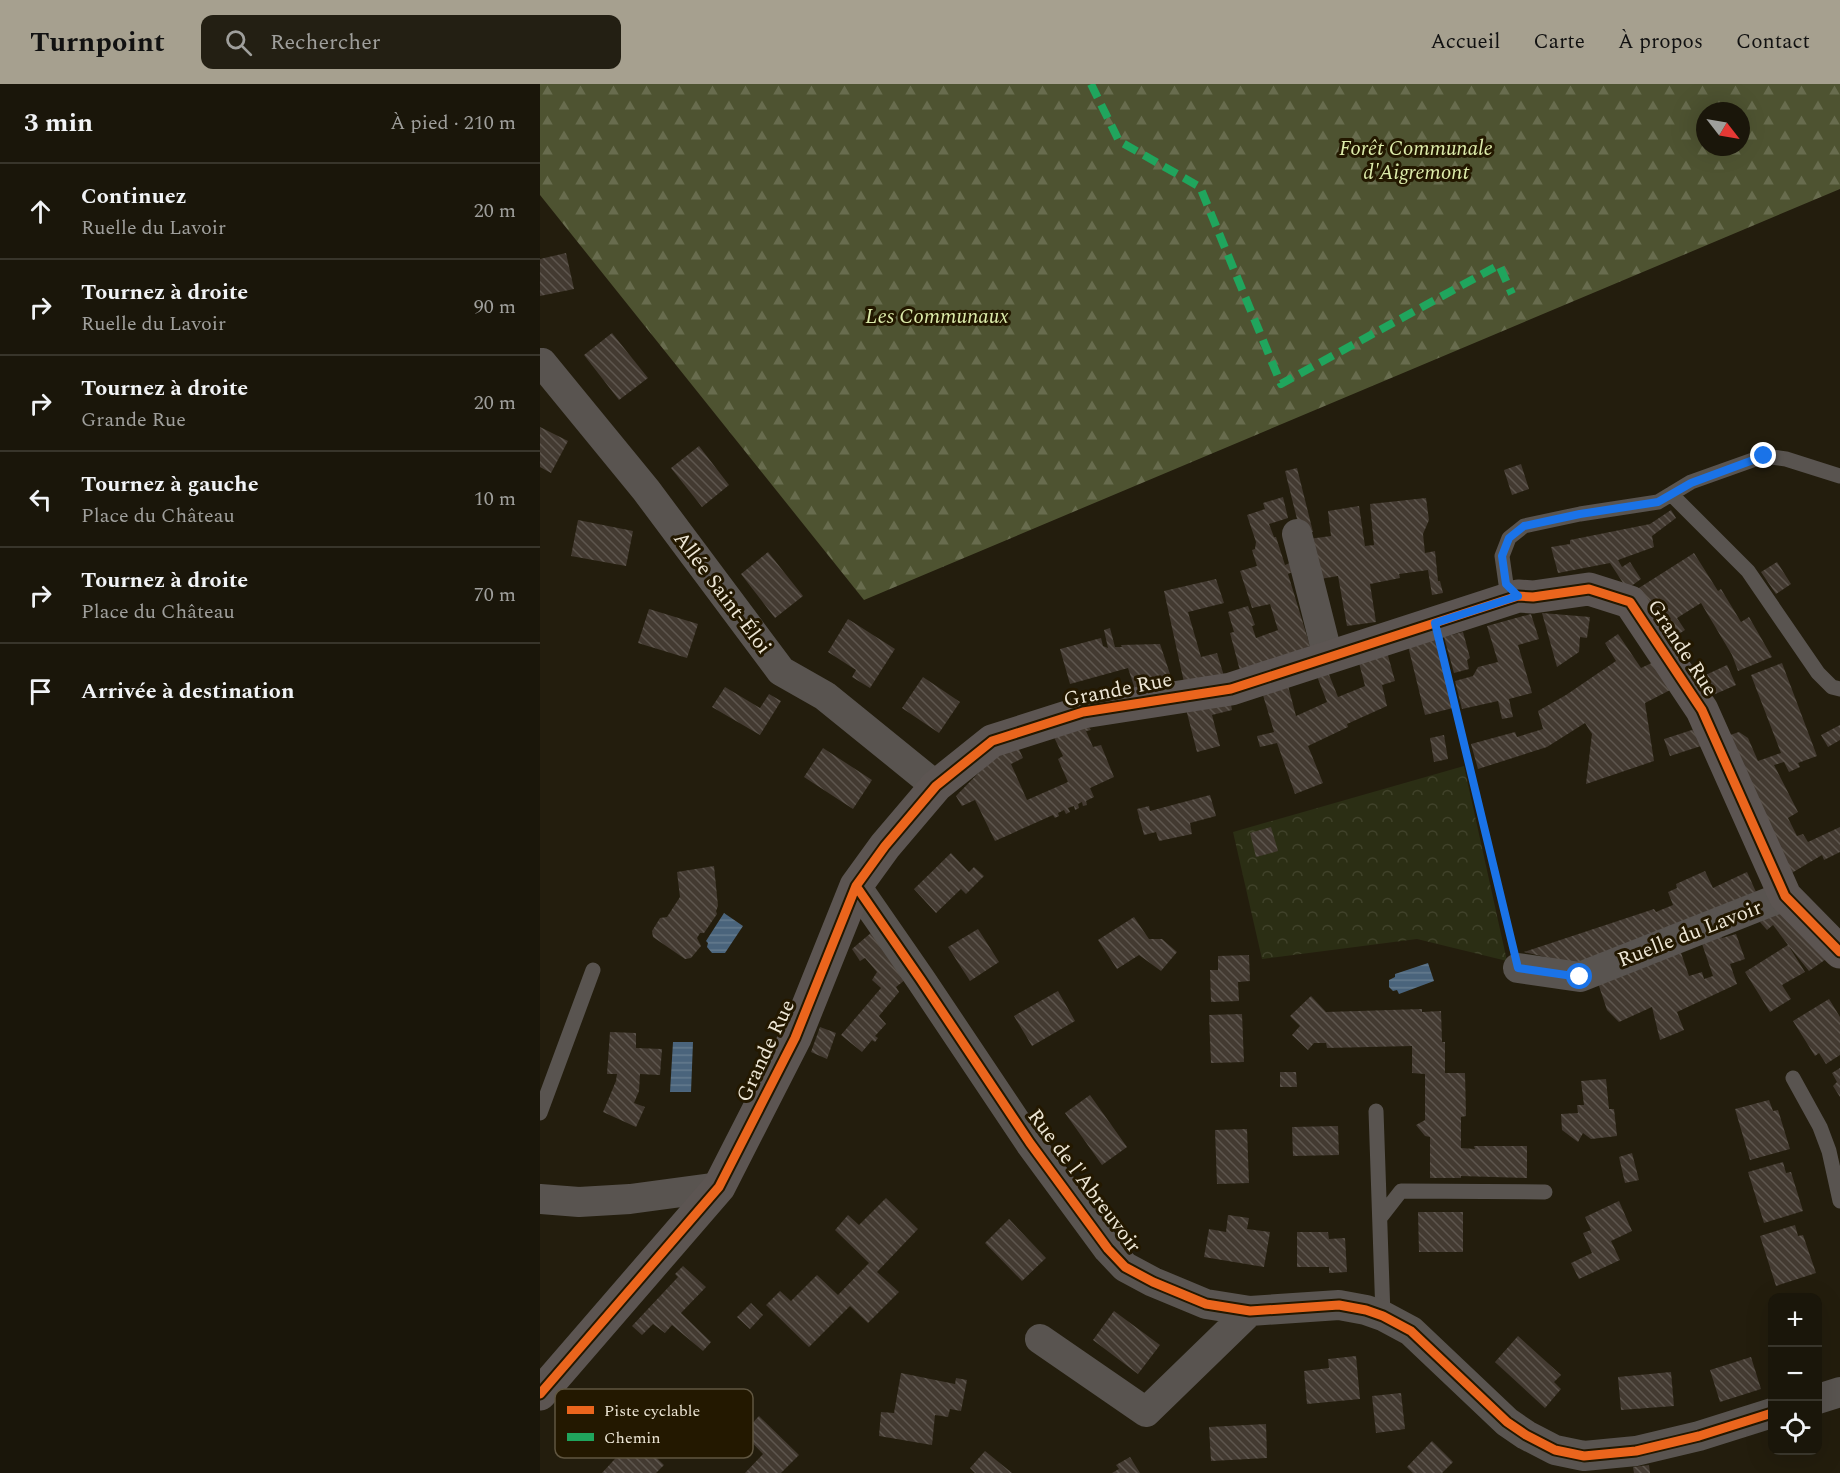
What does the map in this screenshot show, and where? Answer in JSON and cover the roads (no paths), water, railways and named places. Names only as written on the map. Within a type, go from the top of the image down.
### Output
[{"type":"street","name":"Allée Saint-Éloi","points":[[542,363],[646,490],[781,671],[825,696],[936,786]]},
{"type":"street","points":[[1296,534],[1328,657]]},
{"type":"street","name":"Grande Rue","points":[[540,1394],[719,1186],[795,1038],[855,886],[885,846],[936,786],[992,741],[1083,712],[1231,689],[1518,596],[1533,597],[1589,589],[1630,602],[1702,710],[1785,896],[1840,952]]},
{"type":"street","name":"Rue de l'Abreuvoir","points":[[855,886],[1030,1143],[1108,1249],[1125,1267],[1153,1282],[1206,1304],[1250,1311],[1339,1305],[1383,1316],[1411,1331],[1507,1422],[1555,1450],[1564,1462],[1584,1456],[1636,1451],[1699,1436],[1768,1415]]},
{"type":"street","name":"Ruelle du Lavoir","points":[[1518,968],[1580,977],[1785,896]]},
{"type":"street","points":[[540,1199],[579,1202],[630,1199],[719,1186]]},
{"type":"street","points":[[1040,1339],[1146,1412],[1250,1311]]},
{"type":"street","points":[[1822,1399],[1840,1392]]},
{"type":"lane","points":[[1518,596],[1506,584],[1502,556],[1509,538],[1524,526],[1580,514],[1658,502],[1691,483],[1764,456],[1786,459],[1840,476]]},
{"type":"lane","points":[[1671,494],[1748,571],[1818,673],[1832,687],[1840,689]]},
{"type":"lane","points":[[540,1113],[593,970]]},
{"type":"lane","points":[[1793,1078],[1820,1127],[1835,1148],[1840,1201]]},
{"type":"lane","points":[[1376,1111],[1383,1316]]},
{"type":"lane","points":[[1380,1218],[1401,1191],[1545,1192]]},
{"type":"water","points":[[724,913],[743,926],[725,953],[712,953],[706,941]]},
{"type":"water","points":[[1428,963],[1434,981],[1399,994],[1397,990],[1393,991],[1389,987],[1389,980],[1395,977],[1395,974]]},
{"type":"water","points":[[673,1042],[693,1042],[691,1092],[670,1092]]},
{"type":"park label","name":"Forêt Communale d'Aigremont","points":[[1416,161]]},
{"type":"park label","name":"Les Communaux","points":[[937,317]]}]
